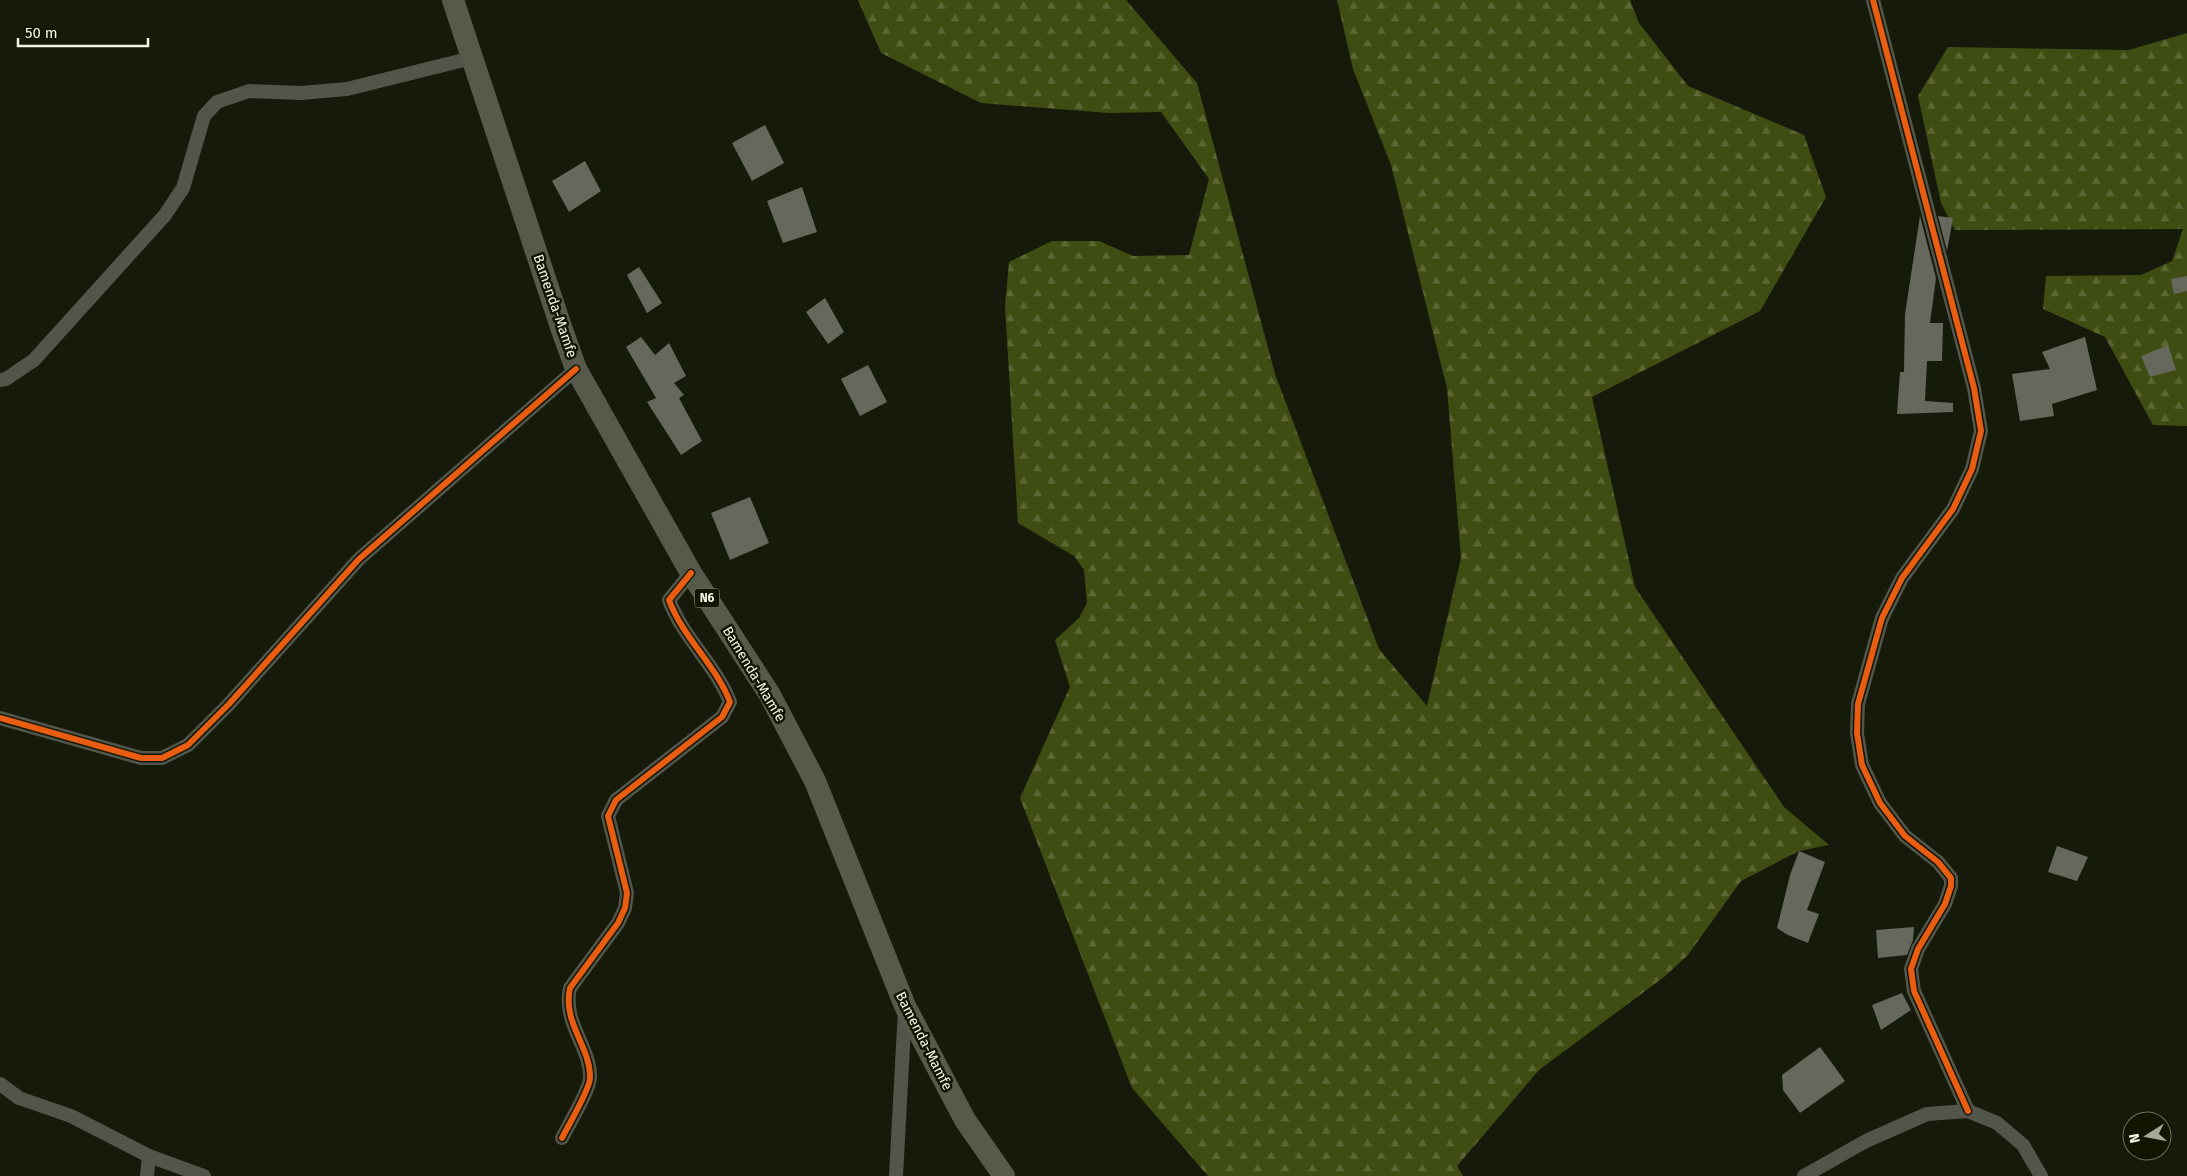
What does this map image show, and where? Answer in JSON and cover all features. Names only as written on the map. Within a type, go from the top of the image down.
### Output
[{"type":"highway","name":"Bamenda-Mamfe","points":[[453,0],[576,369],[691,573],[770,695],[815,781],[905,1006],[965,1120],[1004,1176]]},
{"type":"street","points":[[1873,0],[1974,388],[1981,431],[1972,470],[1953,509],[1902,578],[1882,618],[1858,704],[1857,733],[1862,765],[1880,803],[1905,836],[1938,862],[1951,878],[1951,886],[1945,904],[1918,949],[1911,969],[1914,990],[1968,1111]]},
{"type":"street","points":[[0,380],[6,380],[34,360],[165,215],[182,188],[204,116],[218,102],[249,91],[301,93],[347,90],[472,58]]},
{"type":"street","points":[[0,718],[141,758],[162,758],[188,745],[229,704],[359,559],[576,369]]},
{"type":"street","points":[[562,1138],[590,1080],[590,1067],[570,1018],[568,999],[570,988],[618,922],[625,908],[627,893],[608,816],[616,800],[722,717],[730,702],[724,686],[674,615],[669,600],[691,573]]},
{"type":"street","points":[[896,1176],[905,1006]]},
{"type":"street","points":[[0,1084],[19,1098],[70,1116],[149,1156],[204,1176]]},
{"type":"street","points":[[1804,1176],[1866,1141],[1927,1114],[1968,1111],[1998,1123],[2023,1145],[2041,1176]]},
{"type":"street","points":[[147,1176],[149,1156]]},
{"type":"green space","points":[[858,0],[1126,0],[1197,83],[1275,374],[1379,649],[1427,706],[1461,558],[1447,388],[1391,165],[1353,69],[1337,0],[1630,0],[1639,23],[1688,86],[1804,135],[1826,197],[1760,311],[1592,397],[1635,587],[1784,807],[1829,845],[1799,851],[1741,881],[1687,956],[1664,977],[1539,1070],[1457,1166],[1463,1176],[1208,1176],[1132,1088],[1020,798],[1070,687],[1055,640],[1079,618],[1087,603],[1084,570],[1074,556],[1018,523],[1005,306],[1009,262],[1052,241],[1099,241],[1133,256],[1189,255],[1209,179],[1161,112],[1109,113],[981,103],[881,53]]},
{"type":"green space","points":[[2187,33],[2187,426],[2153,425],[2105,337],[2043,309],[2046,276],[2141,275],[2172,261],[2183,229],[1955,230],[1941,203],[1918,96],[1948,47],[2129,50]]},
{"type":"building","points":[[765,125],[784,163],[752,181],[732,143]]},
{"type":"building","points":[[585,161],[601,191],[569,212],[552,181]]},
{"type":"building","points":[[802,187],[817,232],[783,243],[767,201]]},
{"type":"building","points":[[1920,216],[1936,278],[1930,323],[1943,323],[1942,361],[1927,361],[1925,401],[1953,403],[1953,412],[1897,414],[1900,372],[1904,372],[1905,314]]},
{"type":"building","points":[[1938,216],[1953,218],[1947,251]]},
{"type":"building","points":[[639,267],[662,303],[647,313],[627,275]]},
{"type":"building","points":[[2187,276],[2187,291],[2174,294],[2171,279]]},
{"type":"building","points":[[825,298],[844,332],[828,344],[806,312]]},
{"type":"building","points":[[641,337],[655,355],[669,343],[686,376],[674,383],[684,395],[679,398],[702,441],[681,455],[647,402],[656,398],[626,347]]},
{"type":"building","points":[[2085,337],[2097,390],[2052,404],[2054,416],[2020,421],[2012,374],[2050,369],[2042,352]]},
{"type":"building","points":[[2168,345],[2176,370],[2150,377],[2141,356]]},
{"type":"building","points":[[868,365],[887,402],[860,416],[841,379]]},
{"type":"building","points":[[750,497],[769,543],[730,560],[711,513]]},
{"type":"building","points":[[2057,846],[2088,857],[2077,881],[2048,872]]},
{"type":"building","points":[[1799,851],[1825,862],[1807,910],[1819,914],[1808,943],[1788,935],[1777,928],[1790,875]]},
{"type":"building","points":[[1914,927],[1913,940],[1907,955],[1878,958],[1876,930]]},
{"type":"building","points":[[1902,993],[1911,1010],[1881,1030],[1872,1005]]},
{"type":"building","points":[[1820,1047],[1845,1081],[1800,1113],[1783,1090],[1782,1075]]},
{"type":"cycle path","points":[[1873,0],[1974,388],[1981,431],[1972,469],[1953,509],[1902,578],[1882,618],[1858,704],[1857,733],[1862,765],[1880,803],[1905,836],[1938,862],[1951,878],[1951,886],[1945,904],[1918,949],[1911,969],[1914,991],[1968,1111]]},
{"type":"cycle path","points":[[0,718],[141,758],[162,758],[188,745],[229,704],[359,559],[576,369]]},
{"type":"cycle path","points":[[562,1138],[583,1099],[590,1078],[586,1056],[570,1012],[570,988],[618,923],[625,908],[627,893],[608,816],[616,800],[722,717],[730,702],[717,676],[682,627],[669,600],[691,573]]}]
